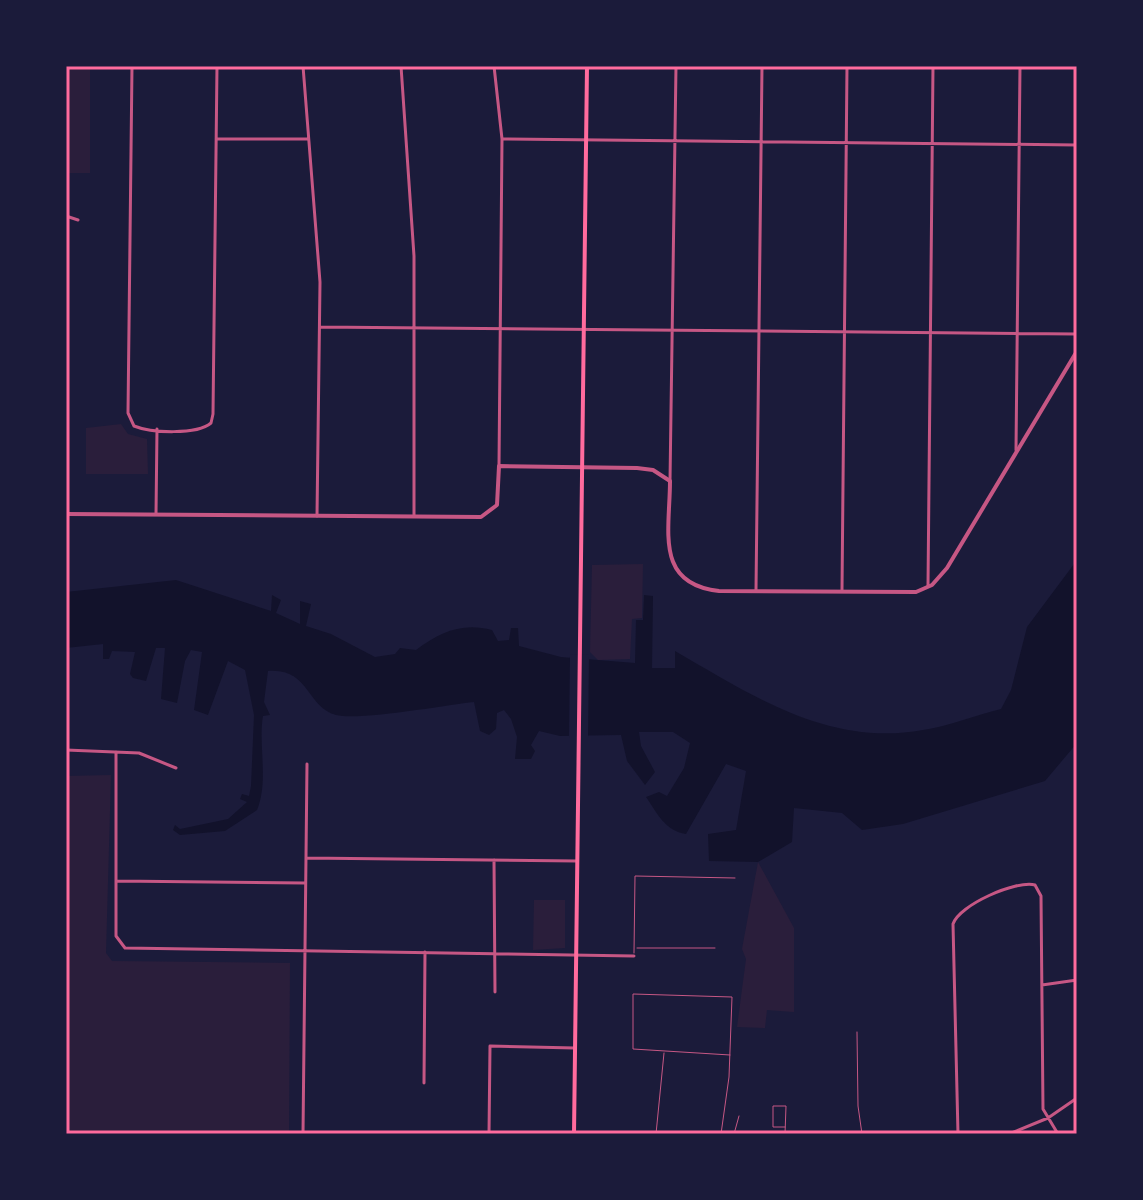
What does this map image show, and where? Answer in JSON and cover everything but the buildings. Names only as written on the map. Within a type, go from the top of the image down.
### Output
[{"type":"main road","points":[[574,1134],[587,66]]},
{"type":"street","points":[[132,66],[131,422],[139,428],[157,429],[201,429],[211,423],[217,66]]},
{"type":"street","points":[[303,66],[319,253],[317,516]]},
{"type":"street","points":[[401,66],[412,199],[414,516]]},
{"type":"street","points":[[66,514],[481,517],[493,512],[498,500],[499,466],[502,139],[494,66]]},
{"type":"street","points":[[676,66],[670,550],[681,577],[705,590],[906,593],[928,587],[947,568],[1077,351]]},
{"type":"street","points":[[756,592],[762,66]]},
{"type":"street","points":[[842,593],[847,66]]},
{"type":"street","points":[[928,587],[933,66]]},
{"type":"street","points":[[1016,452],[1020,66]]},
{"type":"street","points":[[216,139],[307,139]]},
{"type":"street","points":[[502,139],[1077,145]]},
{"type":"street","points":[[66,216],[78,220]]},
{"type":"street","points":[[320,327],[1077,334]]},
{"type":"street","points":[[156,514],[157,429]]},
{"type":"street","points":[[499,466],[653,470],[670,481]]},
{"type":"street","points":[[66,750],[139,753],[176,768]]},
{"type":"street","points":[[116,752],[116,936],[125,948],[634,956]]},
{"type":"street","points":[[303,1134],[307,764]]},
{"type":"street","points":[[306,858],[577,861]]},
{"type":"street","points":[[494,860],[495,992]]},
{"type":"street","points":[[117,881],[305,883]]},
{"type":"street","points":[[958,1134],[954,918],[1007,888],[1035,885],[1041,896],[1043,1109],[1058,1134]]},
{"type":"street","points":[[424,1083],[425,952]]},
{"type":"street","points":[[1042,985],[1077,980]]},
{"type":"street","points":[[489,1134],[490,1046],[575,1048]]},
{"type":"street","points":[[1009,1134],[1048,1118],[1077,1098]]},
{"type":"lane","points":[[634,956],[635,876],[735,878]]},
{"type":"lane","points":[[634,948],[715,948]]},
{"type":"lane","points":[[721,1134],[730,1055],[732,997],[633,994],[633,1049],[730,1055]]},
{"type":"lane","points":[[857,1032],[858,1106],[862,1134]]},
{"type":"lane","points":[[656,1134],[665,1050]]},
{"type":"lane","points":[[785,1127],[773,1127],[773,1106],[786,1106],[785,1134]]},
{"type":"lane","points":[[734,1134],[739,1116]]},
{"type":"shaded area","points":[[66,66],[90,66],[90,173],[66,173]]},
{"type":"shaded area","points":[[121,424],[128,434],[147,439],[148,474],[86,474],[86,428]]},
{"type":"shaded area","points":[[1077,560],[1077,743],[1045,781],[903,824],[862,830],[842,813],[794,808],[792,842],[758,862],[709,861],[708,834],[736,830],[746,771],[726,764],[686,834],[667,825],[646,797],[659,792],[667,796],[684,768],[690,743],[673,732],[639,732],[641,746],[655,772],[645,785],[627,761],[621,735],[560,736],[539,731],[531,745],[535,751],[531,759],[515,759],[517,737],[511,719],[504,710],[497,713],[496,729],[489,735],[480,731],[474,702],[382,714],[336,715],[326,711],[292,675],[268,671],[264,702],[270,715],[263,716],[263,775],[257,810],[225,831],[180,835],[173,830],[175,825],[180,829],[228,819],[247,802],[240,799],[242,794],[249,796],[251,786],[254,715],[245,670],[228,661],[208,715],[194,710],[202,652],[191,650],[185,661],[177,703],[161,699],[165,648],[156,648],[146,681],[133,678],[130,674],[135,652],[112,651],[109,659],[103,659],[103,644],[66,648],[66,592],[176,580],[271,611],[272,595],[281,600],[276,613],[300,624],[300,601],[311,604],[306,626],[331,634],[375,657],[395,654],[400,648],[416,650],[434,638],[461,628],[492,630],[498,641],[509,640],[511,628],[518,628],[519,646],[561,657],[635,663],[636,620],[643,620],[644,595],[653,596],[652,668],[675,668],[675,651],[733,685],[793,714],[856,731],[889,733],[933,728],[1001,709],[1011,690],[1027,627]]},
{"type":"shaded area","points":[[643,564],[642,618],[632,619],[630,659],[598,660],[590,652],[592,565]]},
{"type":"shaded area","points":[[111,775],[106,953],[112,961],[290,963],[289,1134],[66,1134],[66,776]]},
{"type":"shaded area","points":[[758,862],[794,928],[794,1012],[767,1010],[765,1028],[737,1027],[746,959],[742,949]]},
{"type":"shaded area","points":[[534,900],[565,900],[565,948],[533,950]]},
{"type":"pier","points":[[570,654],[589,655],[588,740],[569,740]]}]
